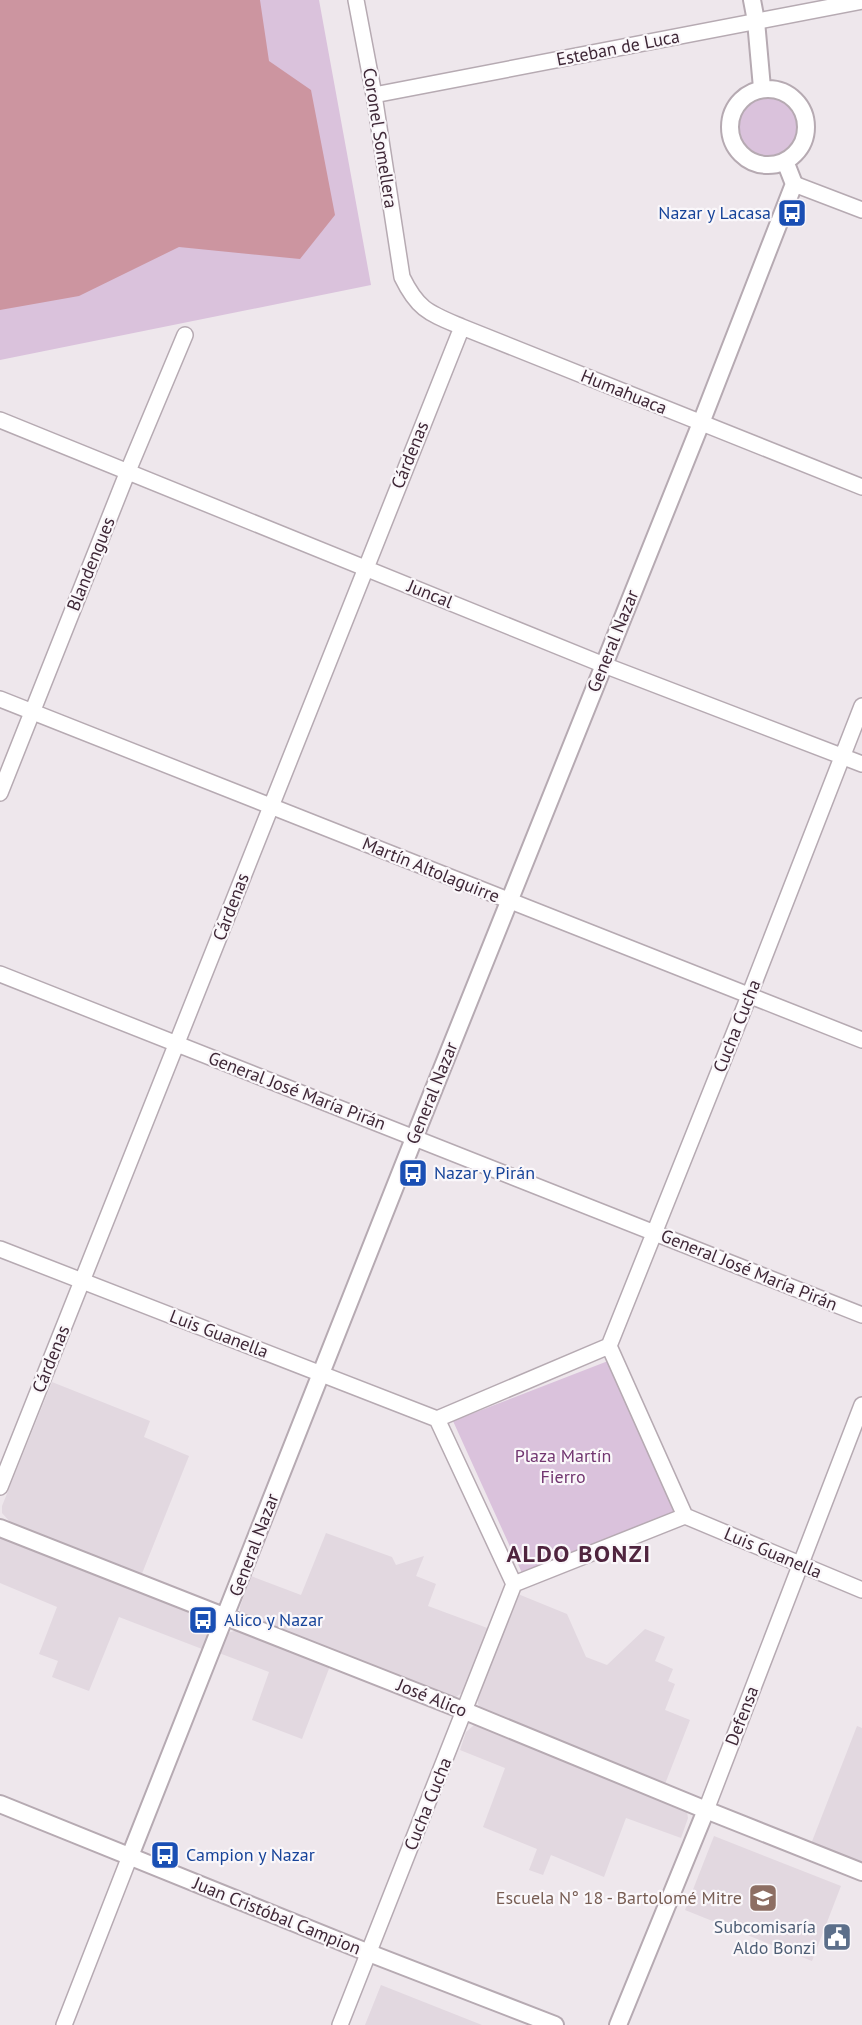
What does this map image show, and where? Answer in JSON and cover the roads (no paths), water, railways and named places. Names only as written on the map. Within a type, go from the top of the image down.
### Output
[{"type":"street","name":"Coronel Somellera","points":[[356,0],[374,94],[402,277]]},
{"type":"street","points":[[752,0],[762,88]]},
{"type":"street","name":"Esteban de Luca","points":[[374,94],[862,1]]},
{"type":"street","points":[[762,88],[778,90],[790,96],[800,105],[806,117],[807,130],[804,143],[796,154],[774,165],[756,163],[740,153],[733,143],[730,125],[734,107],[742,98],[762,88]]},
{"type":"street","points":[[786,161],[794,184],[862,210]]},
{"type":"street","name":"General Nazar","points":[[64,2025],[794,184]]},
{"type":"street","name":"Humahuaca","points":[[402,277],[419,305],[436,316],[862,487]]},
{"type":"street","name":"Cárdenas","points":[[0,1487],[462,327]]},
{"type":"street","name":"Blandengues","points":[[0,793],[128,471],[185,335]]},
{"type":"street","name":"Juncal","points":[[0,420],[604,665],[862,764]]},
{"type":"street","name":"Martín Altolaguirre","points":[[0,699],[862,1040]]},
{"type":"street","name":"Cucha Cucha","points":[[609,1346],[862,705]]},
{"type":"street","name":"General José María Pirán","points":[[0,974],[415,1136],[862,1315]]},
{"type":"street","name":"Luis Guanella","points":[[0,1249],[437,1419]]},
{"type":"street","points":[[609,1346],[685,1516],[514,1584],[437,1419],[609,1346]]},
{"type":"street","name":"Defensa","points":[[618,2025],[706,1810],[862,1405]]},
{"type":"street","name":"Luis Guanella","points":[[685,1516],[862,1590]]},
{"type":"street","name":"José Alico","points":[[0,1528],[465,1711],[862,1872]]},
{"type":"street","name":"Cucha Cucha","points":[[340,2025],[514,1584]]},
{"type":"street","name":"Juan Cristóbal Campion","points":[[0,1804],[369,1953],[555,2025]]},
{"type":"place","name":"Nazar y Lacasa","points":[[792,213]]},
{"type":"place","name":"Nazar y Pirán","points":[[413,1173]]},
{"type":"place","name":"Alico y Nazar","points":[[203,1620]]},
{"type":"place","name":"Campion y Nazar","points":[[165,1855]]},
{"type":"place","name":"Escuela N° 18 - Bartolomé Mitre","points":[[763,1898]]},
{"type":"place","name":"Subcomisaría Aldo Bonzi","points":[[837,1937]]},
{"type":"district","name":"ALDO BONZI","points":[[579,1554]]},
{"type":"park label","name":"Plaza Martín Fierro","points":[[563,1466]]}]
